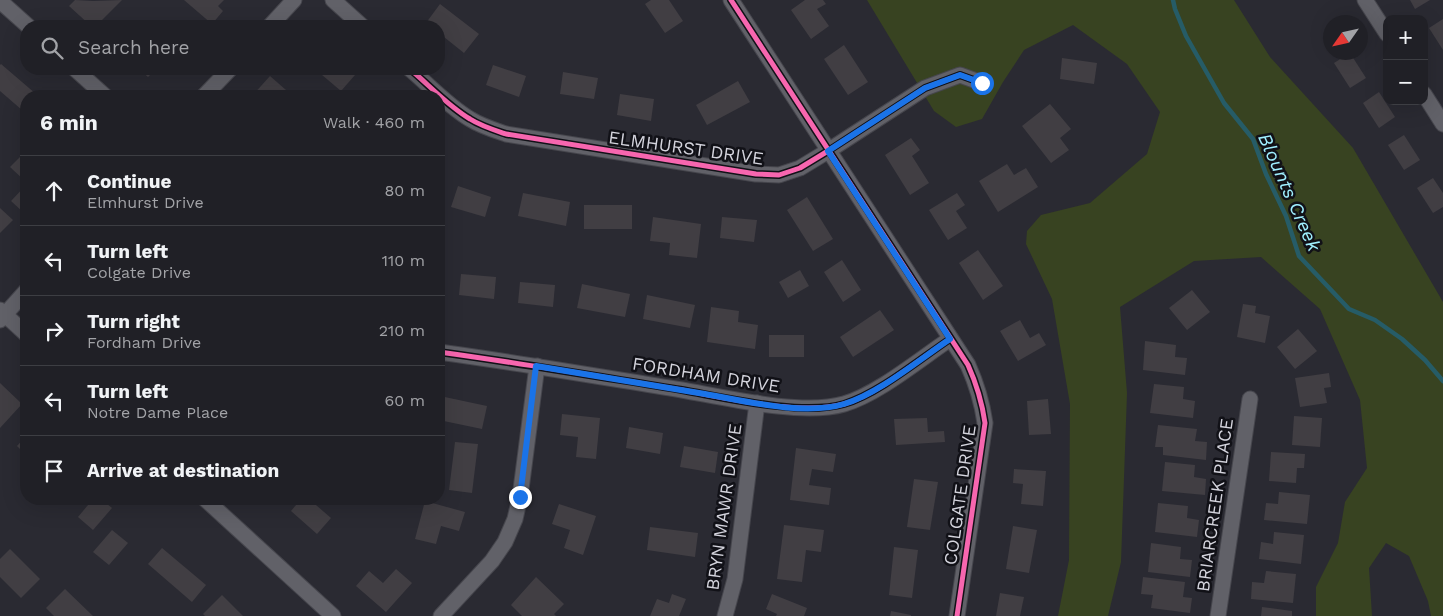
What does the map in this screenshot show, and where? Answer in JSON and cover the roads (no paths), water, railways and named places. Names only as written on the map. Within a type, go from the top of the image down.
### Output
[{"type":"street","points":[[276,20],[294,0]]},
{"type":"street","points":[[333,0],[355,20]]},
{"type":"street","name":"COLGATE DRIVE","points":[[731,0],[968,365],[978,386],[985,423],[957,616]]},
{"type":"street","points":[[1365,0],[1383,28]]},
{"type":"street","points":[[0,1],[21,20]]},
{"type":"street","points":[[82,75],[98,90]]},
{"type":"street","points":[[210,90],[224,75]]},
{"type":"street","name":"ELMHURST DRIVE","points":[[417,75],[434,90]]},
{"type":"street","name":"ELMHURST DRIVE","points":[[445,100],[470,119],[506,134],[756,174],[779,175],[791,172],[828,151],[925,88],[960,75],[982,83]]},
{"type":"street","points":[[1428,100],[1443,124]]},
{"type":"street","points":[[20,297],[2,315],[20,329]]},
{"type":"street","name":"FORDHAM DRIVE","points":[[445,353],[757,403],[827,408],[843,404],[873,391],[950,339]]},
{"type":"street","points":[[441,616],[492,561],[515,519],[520,497],[536,366]]},
{"type":"street","name":"BRIARCREEK PLACE","points":[[1218,616],[1250,399]]},
{"type":"street","name":"BRYN MAWR DRIVE","points":[[726,616],[736,579],[757,403]]},
{"type":"street","points":[[212,505],[333,616]]},
{"type":"waterway","name":"Blounts Creek","points":[[1173,0],[1186,36],[1224,103],[1253,139],[1266,174],[1286,216],[1299,256],[1349,309],[1375,320],[1402,339],[1425,360],[1443,381]]}]
